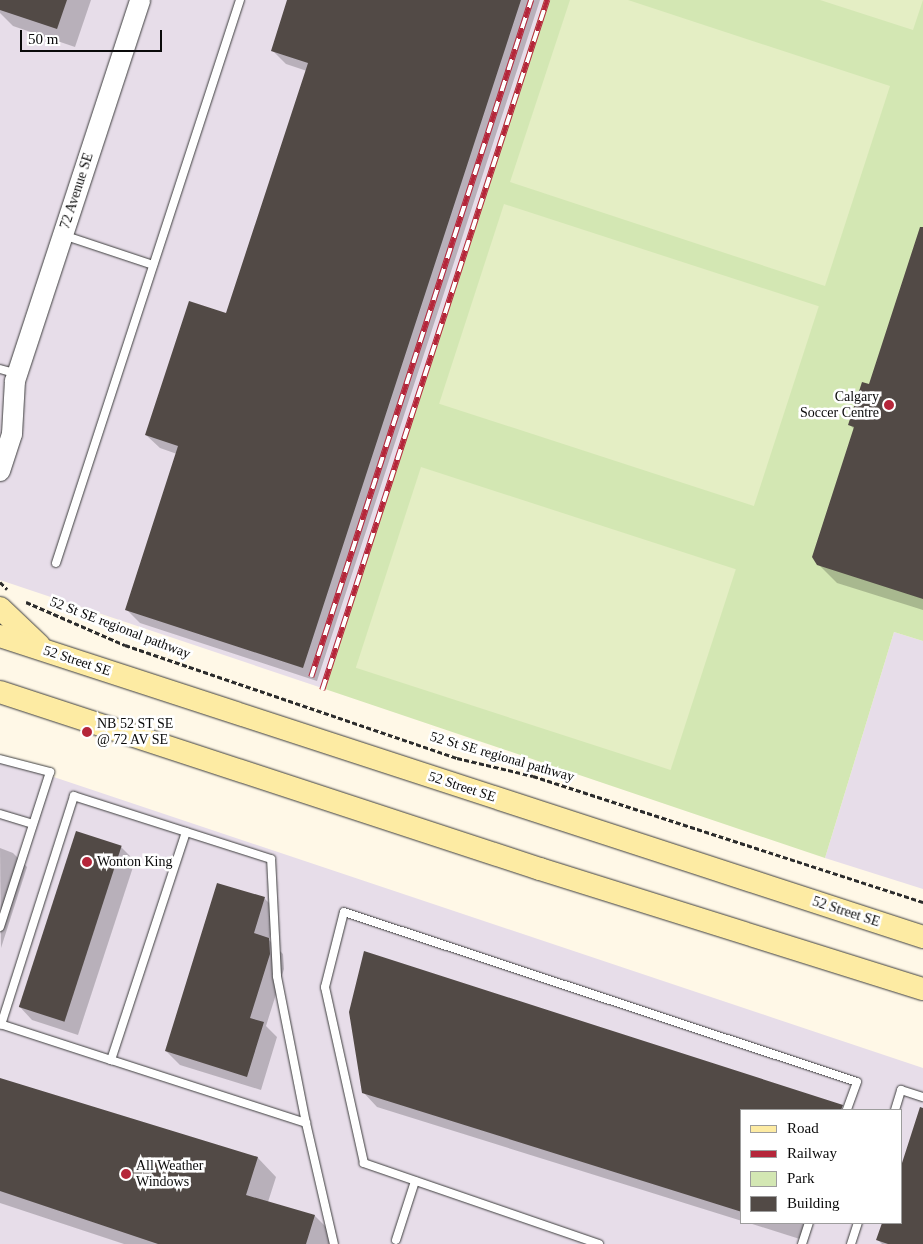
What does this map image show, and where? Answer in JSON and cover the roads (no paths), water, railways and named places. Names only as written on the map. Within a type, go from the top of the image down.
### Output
[{"type":"main road","points":[[7,601],[46,651]]},
{"type":"main road","name":"52 Street SE","points":[[0,636],[923,937]]},
{"type":"main road","points":[[0,692],[540,869],[923,989]]},
{"type":"street","name":"72 Avenue SE","points":[[0,402],[62,235],[140,0]]},
{"type":"street","name":"72 Avenue SE","points":[[0,472],[12,434],[11,375]]},
{"type":"lane","points":[[56,563],[240,0]]},
{"type":"lane","points":[[62,235],[154,265]]},
{"type":"lane","points":[[0,759],[50,772],[0,927]]},
{"type":"lane","points":[[306,1123],[0,1024],[74,796],[271,858],[278,976],[306,1123],[334,1244]]},
{"type":"lane","points":[[0,814],[33,824]]},
{"type":"lane","points":[[111,1060],[186,832]]},
{"type":"lane","points":[[599,1244],[364,1163],[325,987],[344,912],[857,1082],[847,1109]]},
{"type":"lane","points":[[895,1109],[901,1090],[923,1097]]},
{"type":"lane","points":[[396,1240],[415,1181]]},
{"type":"lane","points":[[802,1244],[809,1224]]},
{"type":"lane","points":[[851,1244],[858,1224]]},
{"type":"railway","points":[[311,677],[531,0]]},
{"type":"railway","points":[[322,690],[547,0]]},
{"type":"place","name":"Calgary Soccer Centre","points":[[889,405]]},
{"type":"place","name":"NB 52 ST SE @ 72 AV SE","points":[[87,732]]},
{"type":"place","name":"Wonton King","points":[[87,862]]},
{"type":"place","name":"All Weather Windows","points":[[126,1174]]}]
